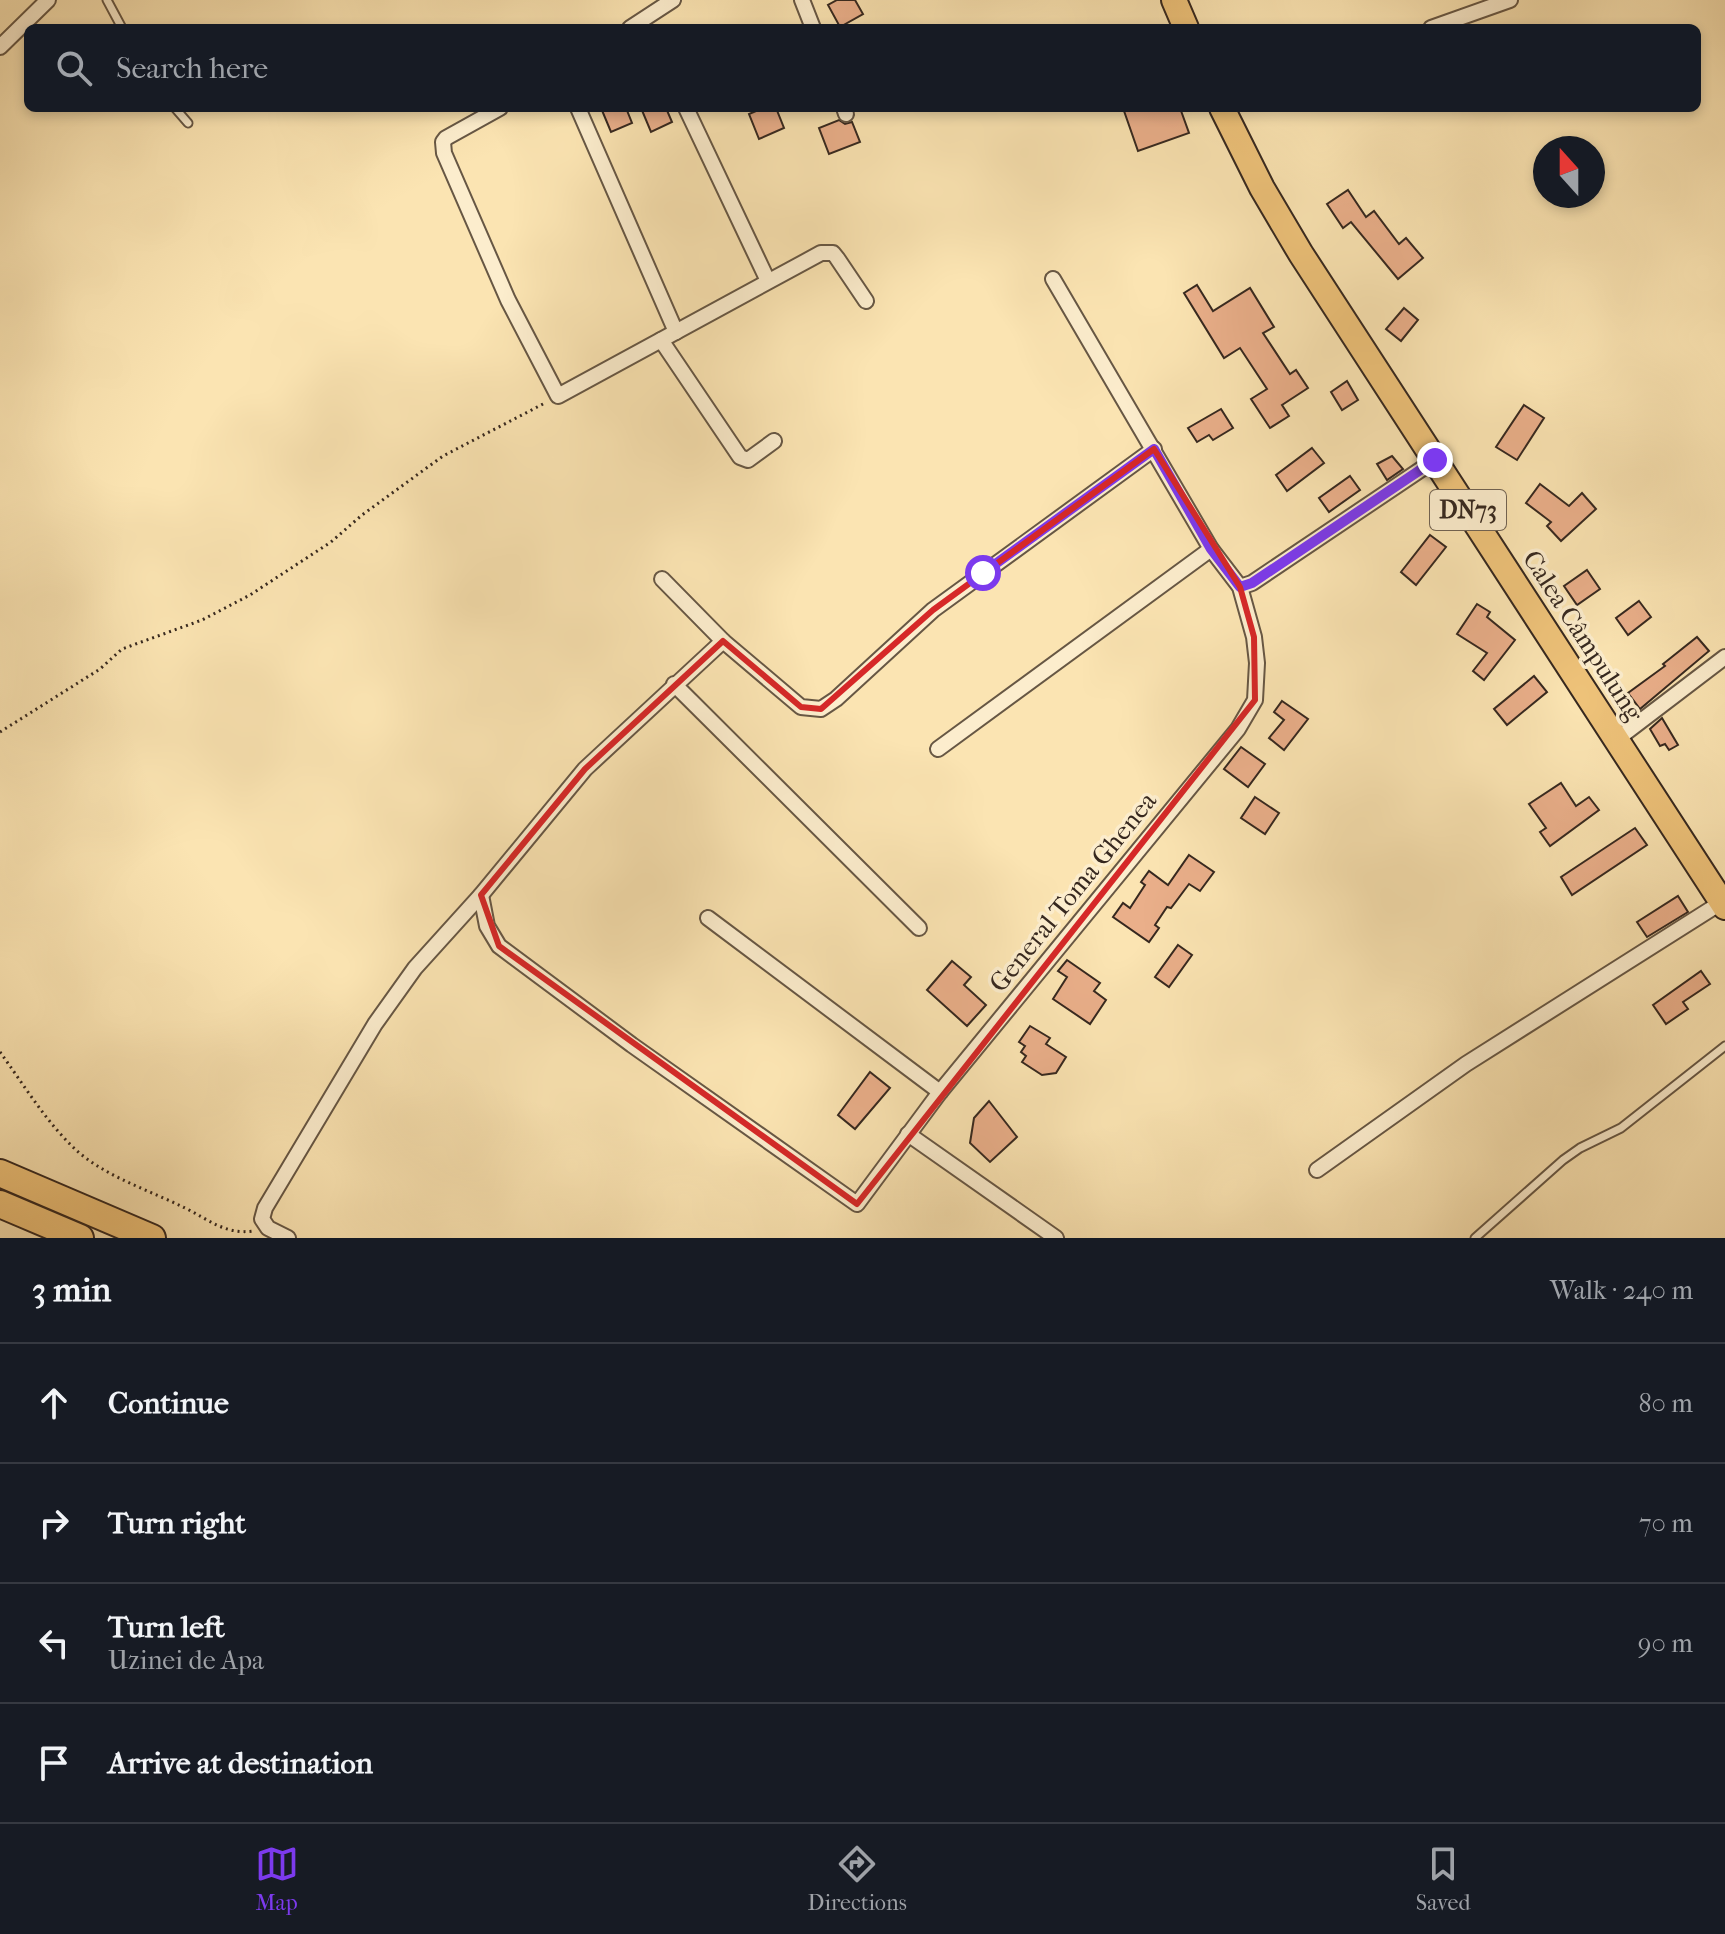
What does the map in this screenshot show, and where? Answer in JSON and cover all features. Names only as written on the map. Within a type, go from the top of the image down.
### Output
[{"type":"highway","points":[[1174,0],[1184,24]]},
{"type":"highway","name":"Calea Câmpulung","points":[[1224,112],[1278,217],[1723,904]]},
{"type":"highway","points":[[0,1173],[152,1238]]},
{"type":"highway","points":[[0,1204],[80,1238]]},
{"type":"street","points":[[0,47],[48,0]]},
{"type":"street","points":[[646,24],[673,0]]},
{"type":"street","points":[[802,0],[811,24]]},
{"type":"street","points":[[1442,24],[1510,0]]},
{"type":"street","points":[[493,112],[446,138],[443,142],[444,153],[508,300],[558,396],[813,256],[827,252],[837,258],[866,301]]},
{"type":"street","points":[[580,112],[676,332]]},
{"type":"street","points":[[688,112],[768,281]]},
{"type":"street","points":[[1053,279],[1211,549],[1240,587],[1252,583],[1435,460]]},
{"type":"street","points":[[661,340],[740,457],[748,460],[774,441]]},
{"type":"street","points":[[662,579],[723,641],[801,707],[821,709],[836,699],[933,610],[1154,449]]},
{"type":"street","points":[[938,749],[1211,549]]},
{"type":"street","name":"General Toma Ghenea","points":[[481,895],[487,926],[499,946],[632,1045],[857,1204],[940,1092],[1238,729],[1255,700],[1257,663],[1254,637],[1240,587]]},
{"type":"street","points":[[288,1238],[268,1228],[262,1219],[265,1208],[375,1024],[415,968],[481,895],[585,769],[723,641]]},
{"type":"street","points":[[1616,740],[1725,657]]},
{"type":"street","points":[[674,684],[919,928]]},
{"type":"street","points":[[1317,1170],[1466,1064],[1723,904]]},
{"type":"street","points":[[708,918],[940,1092]]},
{"type":"street","points":[[908,1134],[1056,1238]]},
{"type":"lane","points":[[107,0],[120,24]]},
{"type":"lane","points":[[178,112],[188,123]]},
{"type":"lane","points":[[1475,1238],[1563,1160],[1621,1128],[1725,1046]]},
{"type":"path","points":[[0,732],[100,669],[122,649],[202,620],[250,595],[331,542],[362,515],[443,456],[558,396]]},
{"type":"path","points":[[0,1052],[51,1123],[78,1151],[124,1179],[225,1231],[247,1232],[268,1228]]},
{"type":"highlighted area","points":[[1154,449],[1240,587],[1254,637],[1255,700],[857,1204],[499,946],[481,895],[585,769],[723,641],[801,707],[821,709],[933,610]]},
{"type":"building","points":[[837,0],[855,0],[863,14],[845,24],[838,24],[828,5]]},
{"type":"building","points":[[603,112],[628,112],[632,123],[611,132]]},
{"type":"building","points":[[643,112],[668,112],[672,122],[651,132]]},
{"type":"building","points":[[778,112],[784,128],[759,139],[749,114]]},
{"type":"building","points":[[1124,112],[1181,112],[1189,133],[1138,151]]},
{"type":"building","points":[[839,120],[845,124],[852,122],[860,142],[829,154],[819,128]]},
{"type":"building","points":[[1348,190],[1366,217],[1374,211],[1399,244],[1406,238],[1423,258],[1398,279],[1351,222],[1343,228],[1327,204]]},
{"type":"building","points":[[1197,285],[1213,311],[1250,288],[1274,327],[1263,333],[1290,374],[1296,370],[1308,388],[1282,405],[1289,416],[1270,428],[1251,399],[1267,389],[1240,348],[1224,358],[1184,293]]},
{"type":"building","points":[[1404,308],[1418,320],[1401,341],[1386,329]]},
{"type":"building","points":[[1347,381],[1358,400],[1342,410],[1331,392]]},
{"type":"building","points":[[1524,405],[1544,418],[1517,460],[1496,447]]},
{"type":"building","points":[[1221,409],[1233,428],[1213,440],[1209,435],[1197,442],[1188,428]]},
{"type":"building","points":[[1312,448],[1324,463],[1287,491],[1276,475]]},
{"type":"building","points":[[1392,456],[1403,469],[1387,480],[1377,464]]},
{"type":"building","points":[[1350,476],[1360,490],[1329,512],[1319,498]]},
{"type":"building","points":[[1540,484],[1569,506],[1582,493],[1596,509],[1561,541],[1547,526],[1551,522],[1526,503]]},
{"type":"building","points":[[1430,535],[1446,547],[1416,585],[1401,572]]},
{"type":"building","points":[[1587,570],[1600,589],[1577,605],[1564,586]]},
{"type":"building","points":[[1639,601],[1651,617],[1628,635],[1616,618]]},
{"type":"building","points":[[1477,604],[1490,612],[1487,617],[1515,640],[1484,680],[1473,671],[1487,653],[1457,634]]},
{"type":"building","points":[[1697,637],[1709,651],[1640,709],[1628,693]]},
{"type":"building","points":[[1534,676],[1547,692],[1507,725],[1494,709]]},
{"type":"building","points":[[1282,701],[1308,719],[1284,750],[1269,738],[1284,720],[1274,712]]},
{"type":"building","points":[[1662,718],[1678,745],[1669,750],[1665,744],[1660,746],[1650,729]]},
{"type":"building","points":[[1241,747],[1265,764],[1248,787],[1224,769]]},
{"type":"building","points":[[1561,783],[1576,806],[1589,797],[1599,810],[1550,846],[1540,832],[1546,828],[1529,804]]},
{"type":"building","points":[[1255,797],[1279,813],[1265,834],[1241,818]]},
{"type":"building","points":[[1635,828],[1647,845],[1572,895],[1561,877]]},
{"type":"building","points":[[1189,855],[1214,872],[1200,891],[1189,884],[1171,908],[1167,907],[1155,925],[1159,928],[1149,942],[1113,917],[1123,903],[1130,908],[1145,885],[1141,882],[1149,871],[1168,885]]},
{"type":"building","points":[[1678,896],[1688,912],[1647,937],[1637,922]]},
{"type":"building","points":[[1178,945],[1192,955],[1169,987],[1155,977]]},
{"type":"building","points":[[1067,960],[1100,983],[1094,991],[1106,1000],[1090,1024],[1053,999],[1067,977],[1058,971]]},
{"type":"building","points":[[952,961],[971,977],[964,985],[986,1005],[967,1026],[927,990]]},
{"type":"building","points":[[1701,971],[1710,984],[1683,1002],[1688,1009],[1666,1024],[1653,1005]]},
{"type":"building","points":[[1030,1026],[1050,1038],[1046,1044],[1066,1057],[1056,1073],[1042,1075],[1022,1062],[1026,1056],[1021,1052],[1025,1046],[1019,1042]]},
{"type":"building","points":[[870,1072],[890,1088],[855,1129],[838,1115]]},
{"type":"building","points":[[989,1101],[1017,1137],[990,1162],[970,1143],[974,1118]]},
{"type":"route","points":[[983,573],[1154,449],[1211,549],[1240,587],[1252,583],[1435,460]]}]
